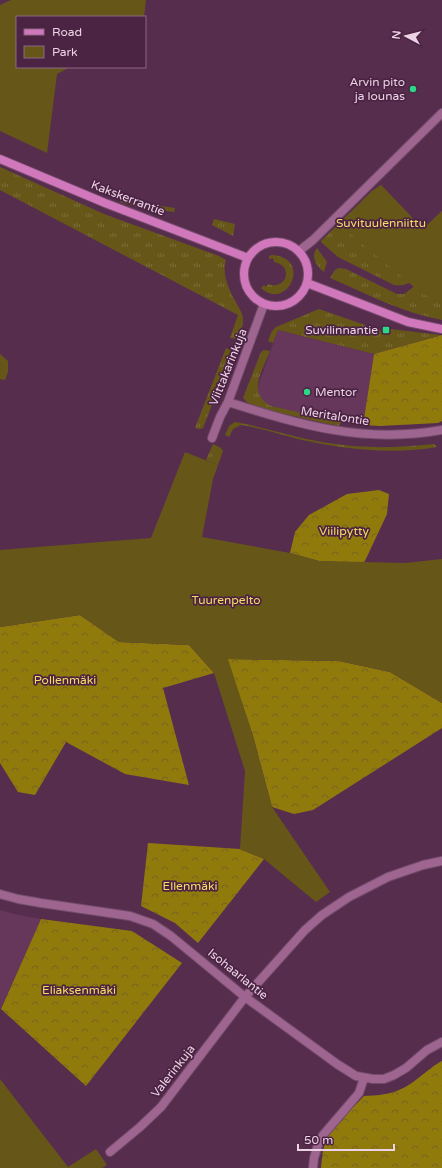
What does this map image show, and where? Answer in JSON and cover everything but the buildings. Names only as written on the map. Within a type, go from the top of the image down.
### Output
[{"type":"street","points":[[299,251],[313,240],[442,113]]},
{"type":"street","name":"Kakskerrantie","points":[[0,159],[105,203],[248,258]]},
{"type":"street","points":[[274,242],[289,244],[299,251],[306,260],[308,268],[308,283],[300,297],[294,302],[279,307],[264,304],[256,300],[247,288],[244,272],[248,258],[259,247],[274,242]]},
{"type":"street","points":[[308,283],[408,322],[442,329]]},
{"type":"street","name":"Viittakarinkuja","points":[[212,438],[220,417],[228,402],[264,304]]},
{"type":"street","name":"Meritalontie","points":[[228,402],[281,419],[326,429],[359,434],[394,434],[442,430]]},
{"type":"street","name":"Valerinkuja","points":[[110,1152],[161,1107],[246,997],[305,930],[322,915],[349,896],[388,877],[423,865],[442,862]]},
{"type":"street","name":"Isohaarlantie","points":[[0,894],[26,901],[130,916],[144,920],[163,929],[246,997],[356,1076],[384,1079],[406,1068],[427,1050],[442,1042]]},
{"type":"street","points":[[313,1168],[314,1158],[323,1135],[358,1093],[364,1078]]},
{"type":"shaded area","points":[[278,330],[374,354],[363,425],[332,421],[270,406],[264,403],[259,396],[257,389]]},
{"type":"shaded area","points":[[0,910],[41,919],[0,1010]]},
{"type":"green space","points":[[11,0],[146,0],[144,16],[16,16],[16,68],[68,68],[57,74],[47,153],[0,131],[0,5]]},
{"type":"green space","points":[[0,167],[104,214],[219,256],[226,260],[225,277],[243,317],[243,324],[237,339],[230,338],[238,315],[0,190]]},
{"type":"green space","name":"Suvituulenniittu","points":[[381,185],[423,229],[442,211],[442,257],[420,276],[407,284],[394,285],[338,257],[321,242],[372,191]]},
{"type":"green space","name":"Suvituulenniittu","points":[[381,185],[423,229],[442,211],[442,302],[421,293],[340,225]]},
{"type":"green space","points":[[120,197],[138,203],[175,208],[174,212],[139,207],[120,202]]},
{"type":"green space","points":[[214,219],[235,224],[233,236],[212,225]]},
{"type":"green space","points":[[317,248],[327,262],[324,272],[315,262],[314,255]]},
{"type":"green space","points":[[272,255],[285,258],[292,265],[294,273],[292,282],[287,289],[279,293],[270,294],[261,288],[264,285],[266,287],[268,284],[280,284],[286,277],[284,268],[280,264],[274,262],[273,258],[269,259],[269,256]]},
{"type":"green space","points":[[442,266],[442,320],[399,308],[330,278],[335,270],[339,268],[346,269],[397,294],[404,294]]},
{"type":"green space","points":[[319,309],[388,333],[390,329],[441,335],[374,354],[278,330],[273,343],[268,341],[272,331],[276,327]]},
{"type":"green space","points":[[442,335],[442,421],[438,423],[380,426],[363,425],[374,354]]},
{"type":"green space","points":[[226,348],[232,351],[232,353],[203,428],[195,428]]},
{"type":"green space","points":[[264,350],[270,351],[258,381],[259,395],[263,401],[271,406],[341,422],[339,426],[256,407],[249,404],[243,398],[261,352]]},
{"type":"green space","points":[[0,354],[8,361],[8,372],[5,380],[0,379]]},
{"type":"green space","points":[[235,422],[311,440],[350,446],[378,447],[434,444],[437,447],[402,451],[367,450],[332,446],[241,425],[233,429],[229,437],[225,435],[229,426]]},
{"type":"green space","points":[[213,444],[221,448],[223,451],[218,465],[206,460]]},
{"type":"green space","name":"Tuurenpelto","points":[[185,452],[218,465],[213,479],[202,537],[290,553],[319,561],[405,563],[442,559],[442,703],[390,672],[339,661],[228,659],[253,736],[272,807],[330,892],[316,902],[264,859],[240,849],[245,771],[214,673],[189,645],[119,642],[80,615],[0,627],[0,550],[151,538]]},
{"type":"green space","name":"Viilipytty","points":[[379,490],[389,494],[387,514],[364,563],[319,561],[290,553],[295,532],[309,515],[347,494]]},
{"type":"green space","name":"Pollenmäki","points":[[80,615],[119,642],[189,645],[214,673],[163,688],[189,785],[125,774],[66,742],[35,795],[18,792],[0,763],[0,627]]},
{"type":"green space","points":[[227,659],[339,661],[390,672],[442,703],[442,728],[313,810],[294,814],[272,807],[253,736]]},
{"type":"green space","name":"Ellenmäki","points":[[148,843],[240,849],[264,859],[198,943],[175,923],[141,906]]},
{"type":"green space","name":"Eliaksenmäki","points":[[41,919],[132,931],[182,963],[86,1086],[1,1009]]},
{"type":"green space","points":[[442,1061],[442,1168],[321,1168],[327,1138],[339,1121],[364,1096],[381,1095],[402,1089]]},
{"type":"green space","points":[[0,1079],[68,1167],[96,1149],[107,1165],[102,1168],[0,1168]]},
{"type":"place","name":"Arvin pito ja lounas","points":[[413,89]]},
{"type":"place","name":"Suvilinnantie","points":[[386,330]]},
{"type":"place","name":"Mentor","points":[[307,392]]}]
